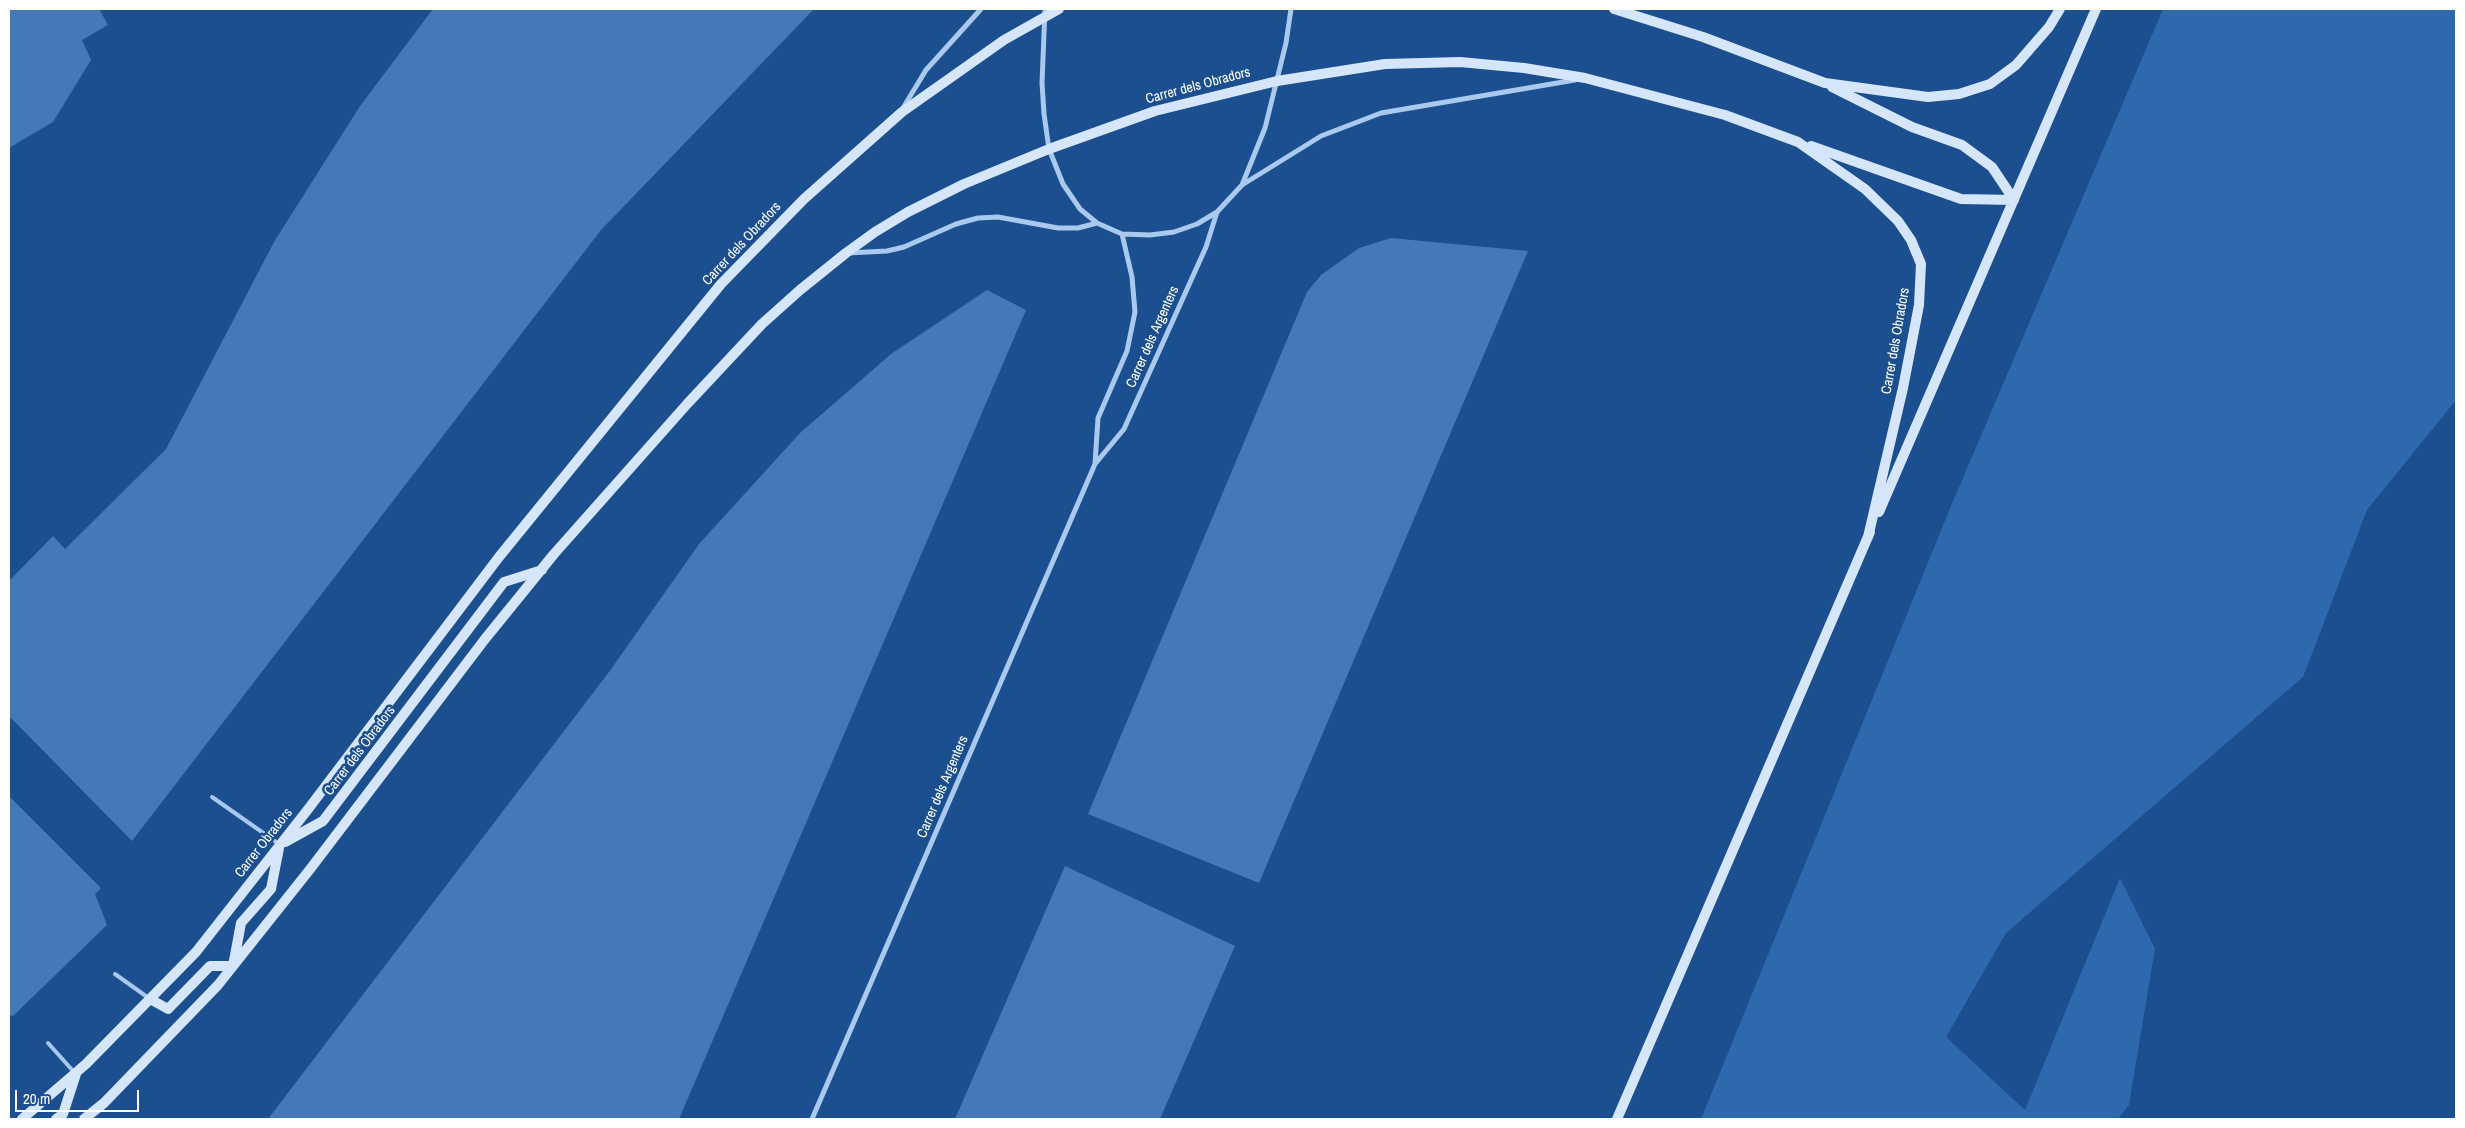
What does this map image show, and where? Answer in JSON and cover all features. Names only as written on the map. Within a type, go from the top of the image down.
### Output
[{"type":"street","points":[[902,112],[926,70],[981,9]]},
{"type":"street","name":"Carrer dels Obradors","points":[[499,557],[721,284],[804,199],[902,112],[966,65],[1044,13],[1059,9]]},
{"type":"street","points":[[1044,13],[1042,82],[1049,149],[1071,198],[1097,224],[1122,234],[1150,235],[1174,232],[1197,224],[1217,212],[1242,185],[1265,128],[1286,43],[1291,9]]},
{"type":"street","points":[[1614,9],[1703,37],[1825,83],[1912,126],[1962,144],[1992,167],[2014,200]]},
{"type":"street","points":[[1825,83],[1928,97],[1958,94],[1990,84],[2016,65],[2049,27],[2060,9]]},
{"type":"street","points":[[1617,1119],[2096,9]]},
{"type":"street","name":"Carrer dels Obradors","points":[[84,1119],[104,1103],[218,985],[311,868],[485,639],[542,570],[688,403],[762,324],[800,290],[875,232],[908,212],[964,184],[1049,149],[1155,111],[1277,80],[1385,64],[1460,62],[1524,68],[1585,78],[1725,115],[1961,199],[2014,200]]},
{"type":"street","name":"Carrer dels Obradors","points":[[1242,185],[1321,136],[1381,113],[1585,78]]},
{"type":"street","name":"Carrer dels Obradors","points":[[1798,142],[1866,189],[1898,221],[1911,240],[1921,264],[1919,305],[1903,388],[1868,537]]},
{"type":"street","name":"Carrer dels Argenters","points":[[812,1119],[1095,464],[1124,429],[1206,247],[1217,212]]},
{"type":"street","points":[[846,253],[887,252],[904,247],[956,224],[978,218],[998,217],[1058,228],[1078,228],[1097,224]]},
{"type":"street","name":"Carrer dels Argenters","points":[[1095,464],[1098,418],[1127,351],[1135,312],[1132,276],[1122,234]]},
{"type":"street","name":"Carrer Obradors","points":[[22,1119],[76,1073],[196,952],[280,845],[499,557]]},
{"type":"street","name":"Carrer dels Obradors","points":[[233,966],[241,923],[271,889],[280,845],[323,821],[504,582],[542,570]]},
{"type":"street","points":[[150,999],[168,1009],[210,966],[233,966]]},
{"type":"street","points":[[56,1119],[63,1114],[76,1073]]},
{"type":"lane","points":[[212,796],[280,845]]},
{"type":"lane","points":[[115,974],[150,999]]},
{"type":"lane","points":[[48,1043],[76,1073]]},
{"type":"shaded area","points":[[2163,9],[2456,9],[2456,400],[2367,510],[2303,677],[2006,933],[1946,1037],[2025,1110],[2120,878],[2155,949],[2129,1105],[2118,1119],[1701,1119],[1951,506]]},
{"type":"building","points":[[9,9],[99,9],[108,25],[82,40],[91,60],[53,122],[9,148]]},
{"type":"building","points":[[433,9],[814,9],[601,230],[132,841],[9,716],[9,581],[53,536],[65,549],[166,449],[274,242],[360,106]]},
{"type":"building","points":[[1391,238],[1528,251],[1259,883],[1088,814],[1307,292],[1321,275],[1359,248]]},
{"type":"building","points":[[987,290],[1026,310],[679,1119],[268,1119],[609,672],[699,544],[800,433],[891,354]]},
{"type":"building","points":[[9,796],[101,888],[95,894],[107,925],[13,1016],[9,1015]]},
{"type":"building","points":[[1065,866],[1235,946],[1160,1119],[955,1119]]}]
